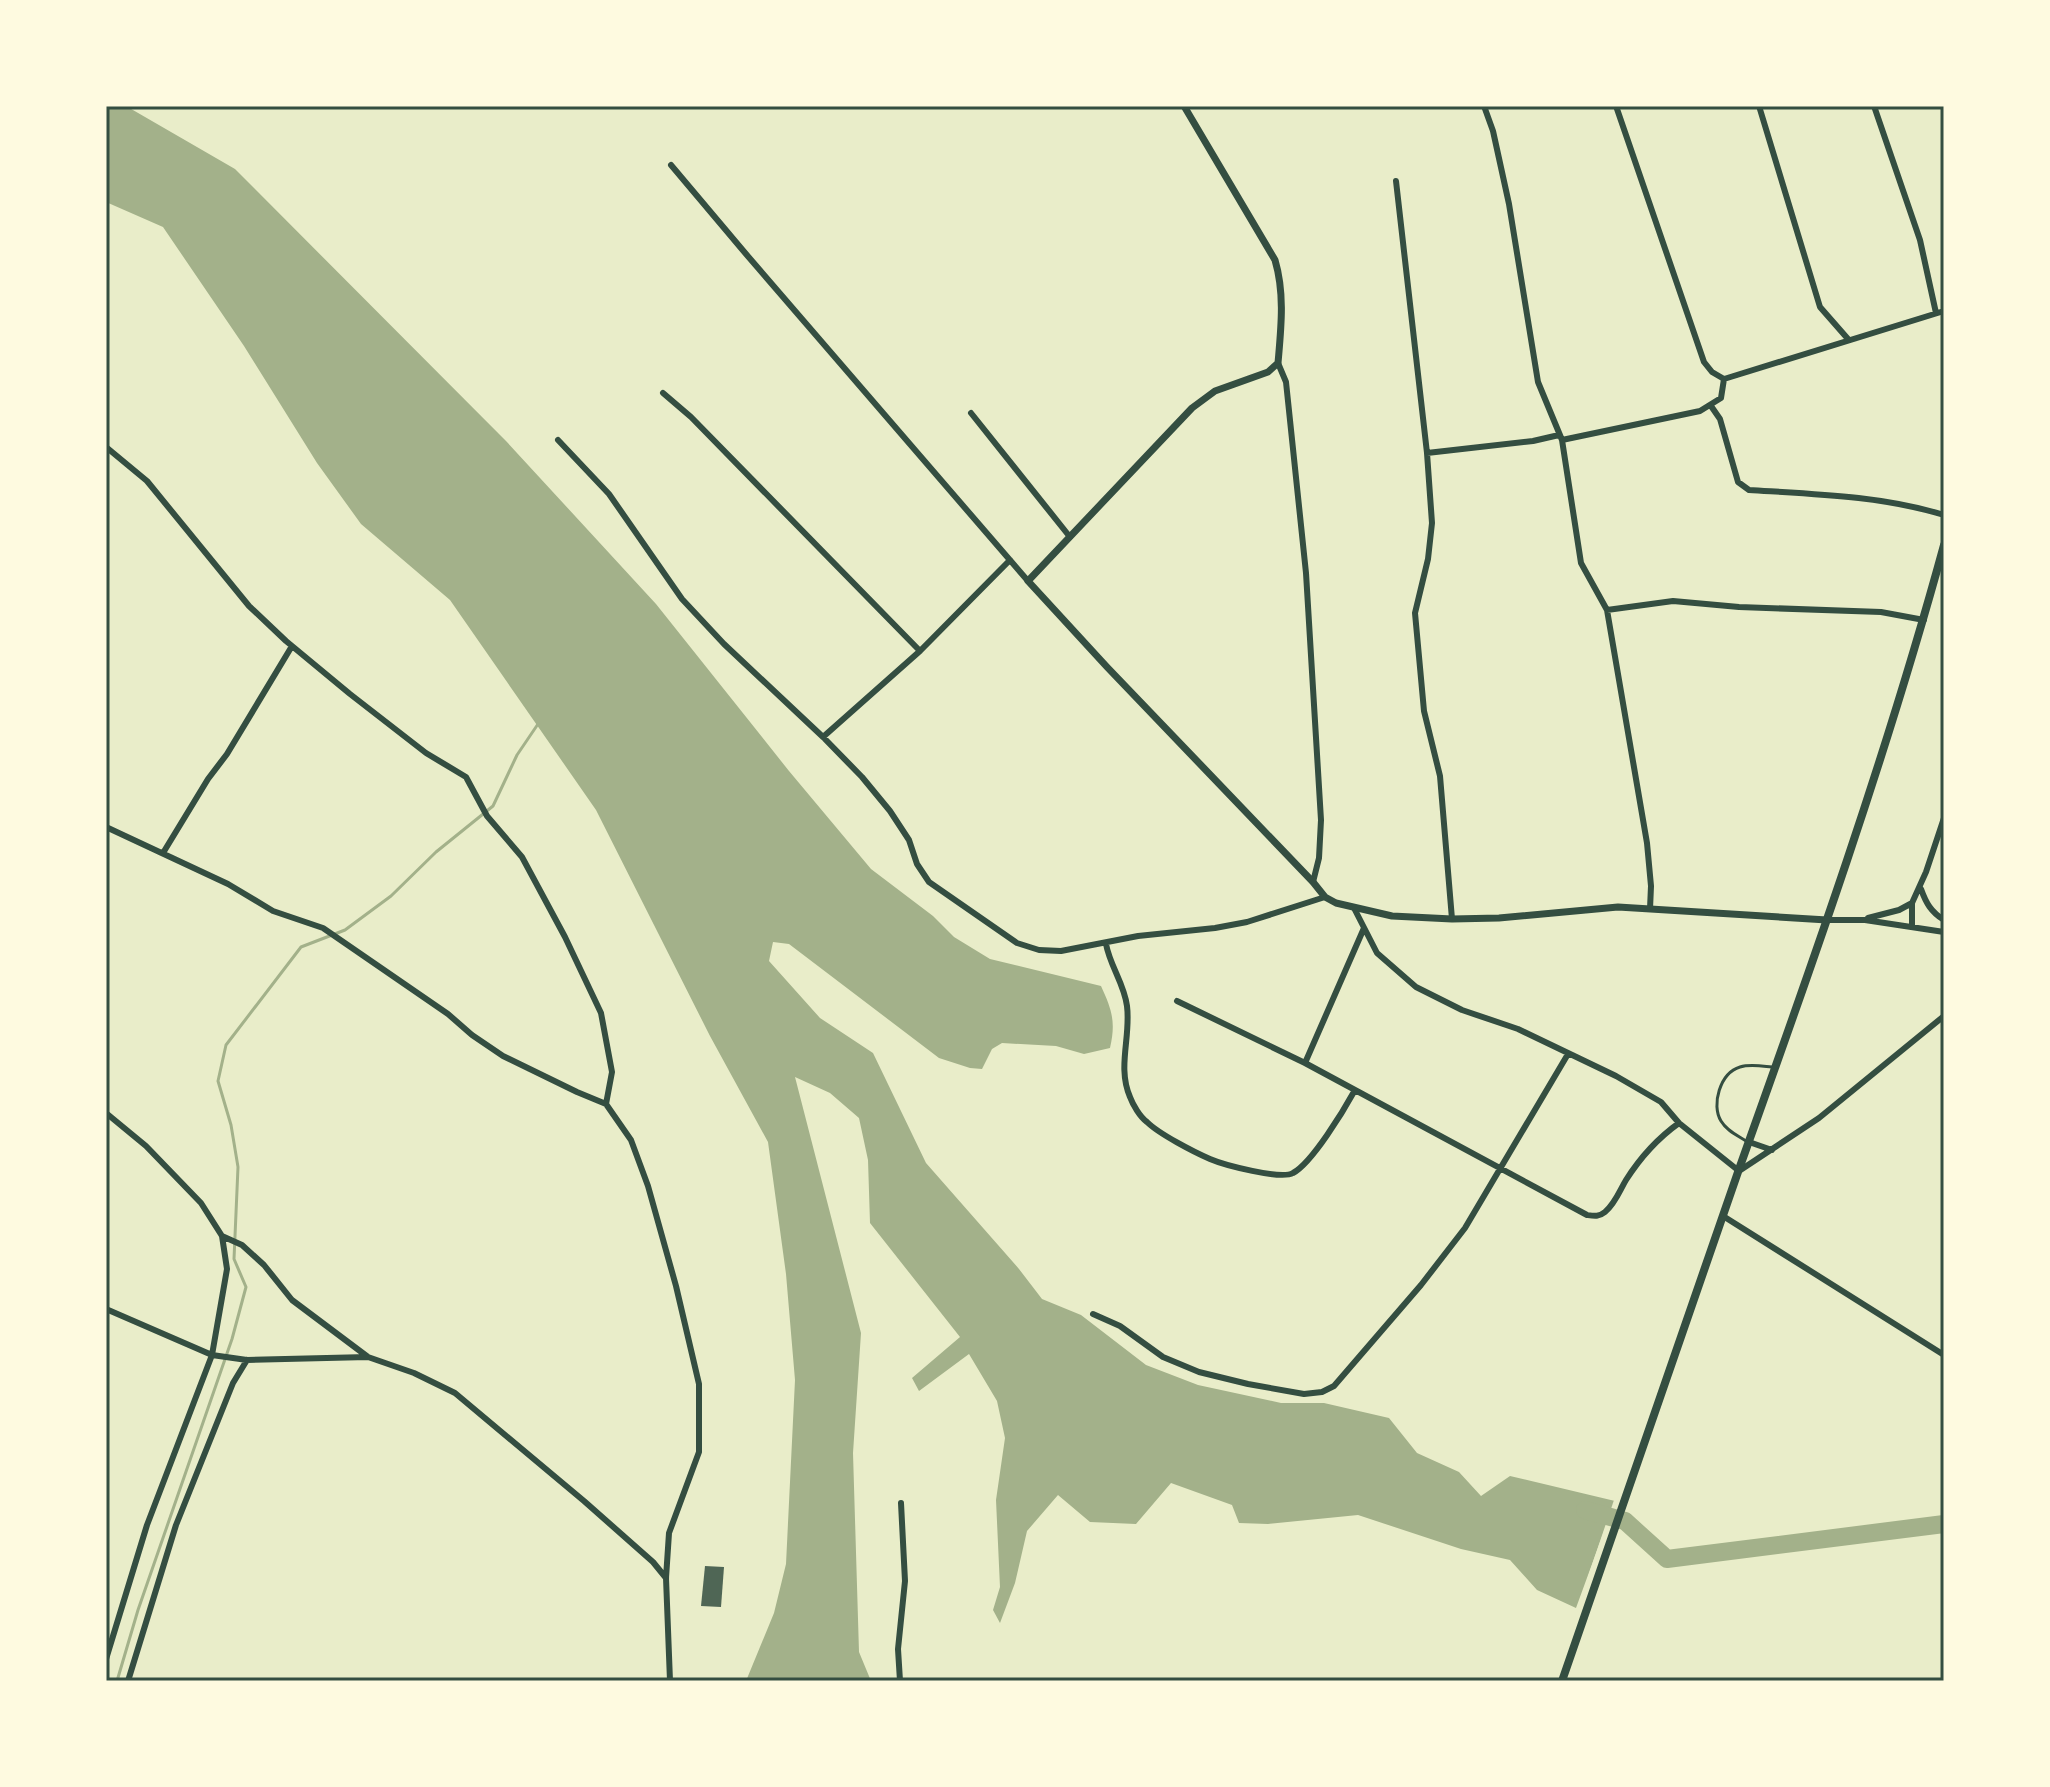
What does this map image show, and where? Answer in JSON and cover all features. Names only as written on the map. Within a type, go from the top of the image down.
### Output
[{"type":"main road","points":[[1562,1681],[1827,920],[1924,620],[1944,545]]},
{"type":"street","points":[[1184,106],[1275,260],[1280,278],[1282,317],[1278,363],[1286,382],[1306,573],[1321,820],[1319,858],[1313,882]]},
{"type":"street","points":[[1484,106],[1493,131],[1509,204],[1538,382],[1560,438],[1581,563],[1607,610],[1647,843],[1650,909]]},
{"type":"street","points":[[1616,106],[1704,362],[1712,372],[1724,379],[1944,311]]},
{"type":"street","points":[[1759,106],[1820,307],[1848,339]]},
{"type":"street","points":[[1874,106],[1920,240],[1936,313]]},
{"type":"street","points":[[671,165],[1028,581],[1325,897],[1354,908],[1392,916],[1499,918],[1618,907],[1865,920],[1944,932]]},
{"type":"street","points":[[1396,181],[1432,523],[1428,559],[1415,613],[1424,711],[1440,776],[1452,919]]},
{"type":"street","points":[[1028,581],[1192,408],[1215,391],[1268,372],[1278,363]]},
{"type":"street","points":[[1427,453],[1560,438],[1700,411],[1721,398],[1724,379]]},
{"type":"street","points":[[663,393],[691,417],[920,651]]},
{"type":"street","points":[[1711,406],[1720,419],[1738,482],[1749,490],[1831,495],[1944,515]]},
{"type":"street","points":[[971,413],[1070,537]]},
{"type":"street","points":[[558,440],[609,494],[682,599],[724,644],[862,777],[909,840],[917,864],[929,882],[1017,943],[1039,950],[1061,951],[1138,936],[1215,928],[1247,922],[1325,897]]},
{"type":"street","points":[[106,447],[147,481],[249,606],[292,646],[426,753],[466,777],[487,816],[522,857],[601,1013],[612,1072],[606,1104]]},
{"type":"street","points":[[823,737],[920,651],[1010,560]]},
{"type":"street","points":[[1607,610],[1673,601],[1739,607],[1881,612],[1924,620]]},
{"type":"street","points":[[163,853],[292,646]]},
{"type":"street","points":[[1912,927],[1912,903],[1944,818]]},
{"type":"street","points":[[107,831],[228,884],[273,911],[326,930],[503,1056],[606,1104],[631,1140],[648,1186],[676,1286],[699,1384],[699,1452],[669,1533],[666,1578],[670,1681]]},
{"type":"street","points":[[1920,887],[1925,902],[1933,913],[1944,920]]},
{"type":"street","points":[[1865,920],[1912,903]]},
{"type":"street","points":[[1354,908],[1377,953],[1416,987],[1462,1010],[1518,1029],[1616,1076],[1661,1102],[1679,1123],[1739,1171],[1832,1108],[1944,1016]]},
{"type":"street","points":[[1305,1063],[1364,928]]},
{"type":"street","points":[[1106,944],[1109,960],[1123,985],[1128,1009],[1124,1079],[1131,1099],[1145,1122],[1183,1146],[1213,1161],[1271,1175],[1293,1173],[1308,1160],[1355,1090]]},
{"type":"street","points":[[1177,1001],[1305,1063],[1595,1217],[1611,1206],[1628,1178],[1661,1136],[1679,1123]]},
{"type":"street","points":[[1093,1314],[1120,1326],[1163,1357],[1199,1372],[1304,1394],[1322,1392],[1334,1386],[1421,1285],[1465,1228],[1568,1054]]},
{"type":"street","points":[[106,1113],[146,1146],[201,1203],[222,1236],[227,1269],[216,1355],[147,1525],[106,1659]]},
{"type":"street","points":[[1749,1142],[1772,1150]]},
{"type":"street","points":[[1723,1216],[1944,1355]]},
{"type":"street","points":[[222,1236],[242,1245],[264,1265],[292,1300],[368,1357],[414,1373],[455,1393],[584,1501],[653,1562],[666,1578]]},
{"type":"street","points":[[106,1309],[216,1355],[232,1358],[368,1357]]},
{"type":"street","points":[[128,1681],[176,1525],[233,1383],[247,1360]]},
{"type":"street","points":[[900,1681],[898,1649],[905,1581],[901,1503]]},
{"type":"lane","points":[[1749,1142],[1723,1124],[1717,1108],[1720,1090],[1726,1077],[1739,1067],[1775,1067]]},
{"type":"shaded area","points":[[106,106],[126,106],[235,169],[506,441],[656,604],[871,869],[933,916],[954,937],[990,959],[1101,986],[1112,1016],[1110,1048],[1084,1054],[1056,1046],[1002,1043],[992,1049],[982,1069],[939,1058],[789,944],[773,942],[769,961],[820,1018],[873,1053],[926,1163],[1042,1299],[1081,1315],[1146,1365],[1198,1385],[1281,1403],[1324,1403],[1389,1418],[1417,1453],[1459,1472],[1481,1496],[1510,1476],[1615,1501],[1576,1608],[1537,1590],[1510,1560],[1461,1549],[1358,1515],[1268,1524],[1239,1523],[1232,1505],[1171,1483],[1136,1524],[1090,1522],[1058,1495],[1027,1531],[1015,1583],[1000,1623],[993,1610],[1000,1587],[996,1500],[1005,1438],[997,1401],[969,1354],[919,1391],[912,1378],[960,1337],[870,1223],[868,1160],[859,1118],[830,1093],[795,1077],[861,1333],[853,1453],[859,1652],[871,1681],[746,1681],[774,1613],[786,1564],[795,1380],[786,1274],[768,1142],[710,1036],[596,810],[450,600],[361,524],[317,463],[244,346],[163,227],[106,202]]},
{"type":"pier","points":[[1615,1497],[1619,1502],[1580,1609],[1576,1612]]},
{"type":"building","points":[[705,1566],[724,1567],[721,1607],[701,1606]]},
{"type":"waterway","points":[[117,1681],[138,1610],[232,1339],[246,1287],[234,1259],[238,1167],[231,1125],[218,1081],[226,1045],[301,947],[345,930],[391,896],[436,852],[493,806],[517,755],[538,724]]},
{"type":"waterway","points":[[1585,1510],[1625,1521],[1667,1559],[1944,1524]]}]
